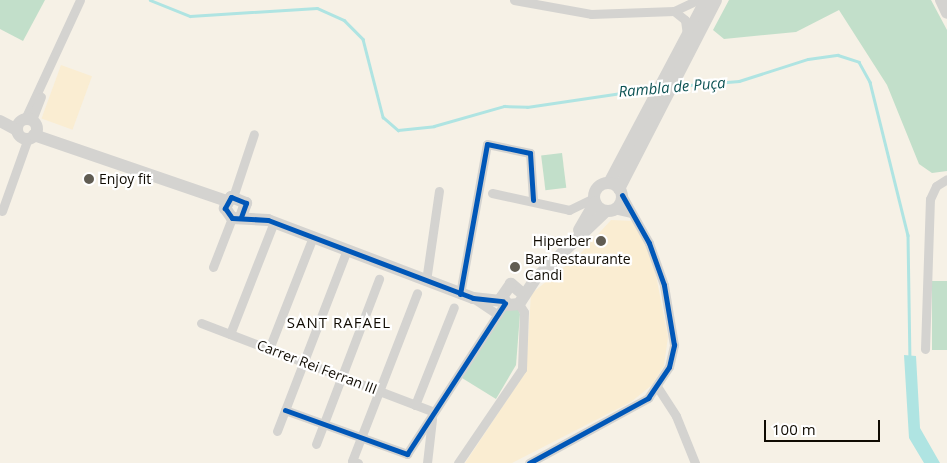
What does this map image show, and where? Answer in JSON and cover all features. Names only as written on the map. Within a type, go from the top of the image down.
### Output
[{"type":"street","points":[[2,211],[47,76],[80,0]]},
{"type":"street","points":[[514,0],[544,3],[591,14],[674,11],[698,0]]},
{"type":"street","points":[[617,189],[667,96],[687,34],[706,0]]},
{"type":"street","points":[[2,121],[229,207],[271,221],[460,294],[477,299],[504,299],[520,295],[576,236],[610,210],[654,96],[672,76],[716,0]]},
{"type":"street","points":[[941,0],[947,13]]},
{"type":"street","points":[[674,11],[685,20],[687,34]]},
{"type":"street","points":[[213,267],[229,207],[254,134]]},
{"type":"street","points":[[460,294],[487,144],[530,153],[533,200]]},
{"type":"street","points":[[925,350],[930,199],[936,186],[947,179]]},
{"type":"street","points":[[576,236],[595,200],[598,187],[617,189]]},
{"type":"street","points":[[529,463],[622,415],[658,388],[674,345],[671,323],[656,258],[617,189]]},
{"type":"street","points":[[426,281],[439,191]]},
{"type":"street","points":[[492,193],[533,200],[568,210],[595,200]]},
{"type":"street","points":[[595,200],[610,210],[632,213]]},
{"type":"street","points":[[229,207],[246,203],[271,221]]},
{"type":"street","points":[[230,334],[271,221]]},
{"type":"street","points":[[269,349],[313,237]]},
{"type":"street","points":[[277,431],[347,250]]},
{"type":"street","points":[[316,444],[380,279]]},
{"type":"street","points":[[285,410],[407,454],[498,315],[508,285],[520,295],[524,312],[522,369],[458,463]]},
{"type":"street","points":[[355,462],[361,438],[417,293]]},
{"type":"street","points":[[477,299],[498,315]]},
{"type":"street","points":[[415,405],[454,307]]},
{"type":"street","name":"Carrer Rei Ferran III","points":[[201,323],[415,405],[433,414]]},
{"type":"street","points":[[658,388],[676,416],[695,463]]},
{"type":"street","points":[[428,463],[433,414]]},
{"type":"shaded area","points":[[61,65],[92,76],[73,130],[42,119]]},
{"type":"shaded area","points":[[611,220],[634,221],[653,260],[668,337],[664,366],[652,385],[631,402],[512,463],[465,463],[526,371],[531,294],[581,253]]},
{"type":"green space","points":[[0,0],[45,0],[23,41],[0,29]]},
{"type":"green space","points":[[729,0],[931,0],[947,30],[947,171],[932,173],[919,164],[887,85],[839,10],[796,32],[724,39],[713,30]]},
{"type":"green space","points":[[562,153],[566,188],[545,190],[541,156]]},
{"type":"green space","points":[[932,281],[947,281],[947,350],[932,350]]},
{"type":"green space","points":[[506,309],[518,309],[520,314],[516,365],[496,399],[462,378]]},
{"type":"water","points":[[904,355],[916,356],[920,428],[940,463],[924,463],[909,438]]},
{"type":"waterway","name":"Rambla de Puça","points":[[150,0],[190,16],[317,8],[344,20],[363,39],[383,117],[398,130],[434,126],[504,106],[527,107],[655,88]]},
{"type":"waterway","name":"Rambla de Puça","points":[[678,86],[739,81],[808,59],[838,55],[859,62],[870,82],[908,235],[910,358]]},
{"type":"cycle path","points":[[460,294],[487,144],[530,153],[533,200]]},
{"type":"cycle path","points":[[529,463],[648,398],[669,367],[674,345],[664,285],[649,243],[622,195]]},
{"type":"cycle path","points":[[241,217],[246,203],[231,197],[225,208],[232,218],[268,220],[473,298],[503,301]]},
{"type":"cycle path","points":[[285,410],[407,454],[505,303]]},
{"type":"place","name":"Enjoy fit","points":[[89,179]]},
{"type":"place","name":"Hiperber","points":[[601,241]]},
{"type":"place","name":"Bar Restaurante Candi","points":[[515,267]]},
{"type":"district","name":"SANT RAFAEL","points":[[339,323]]}]
